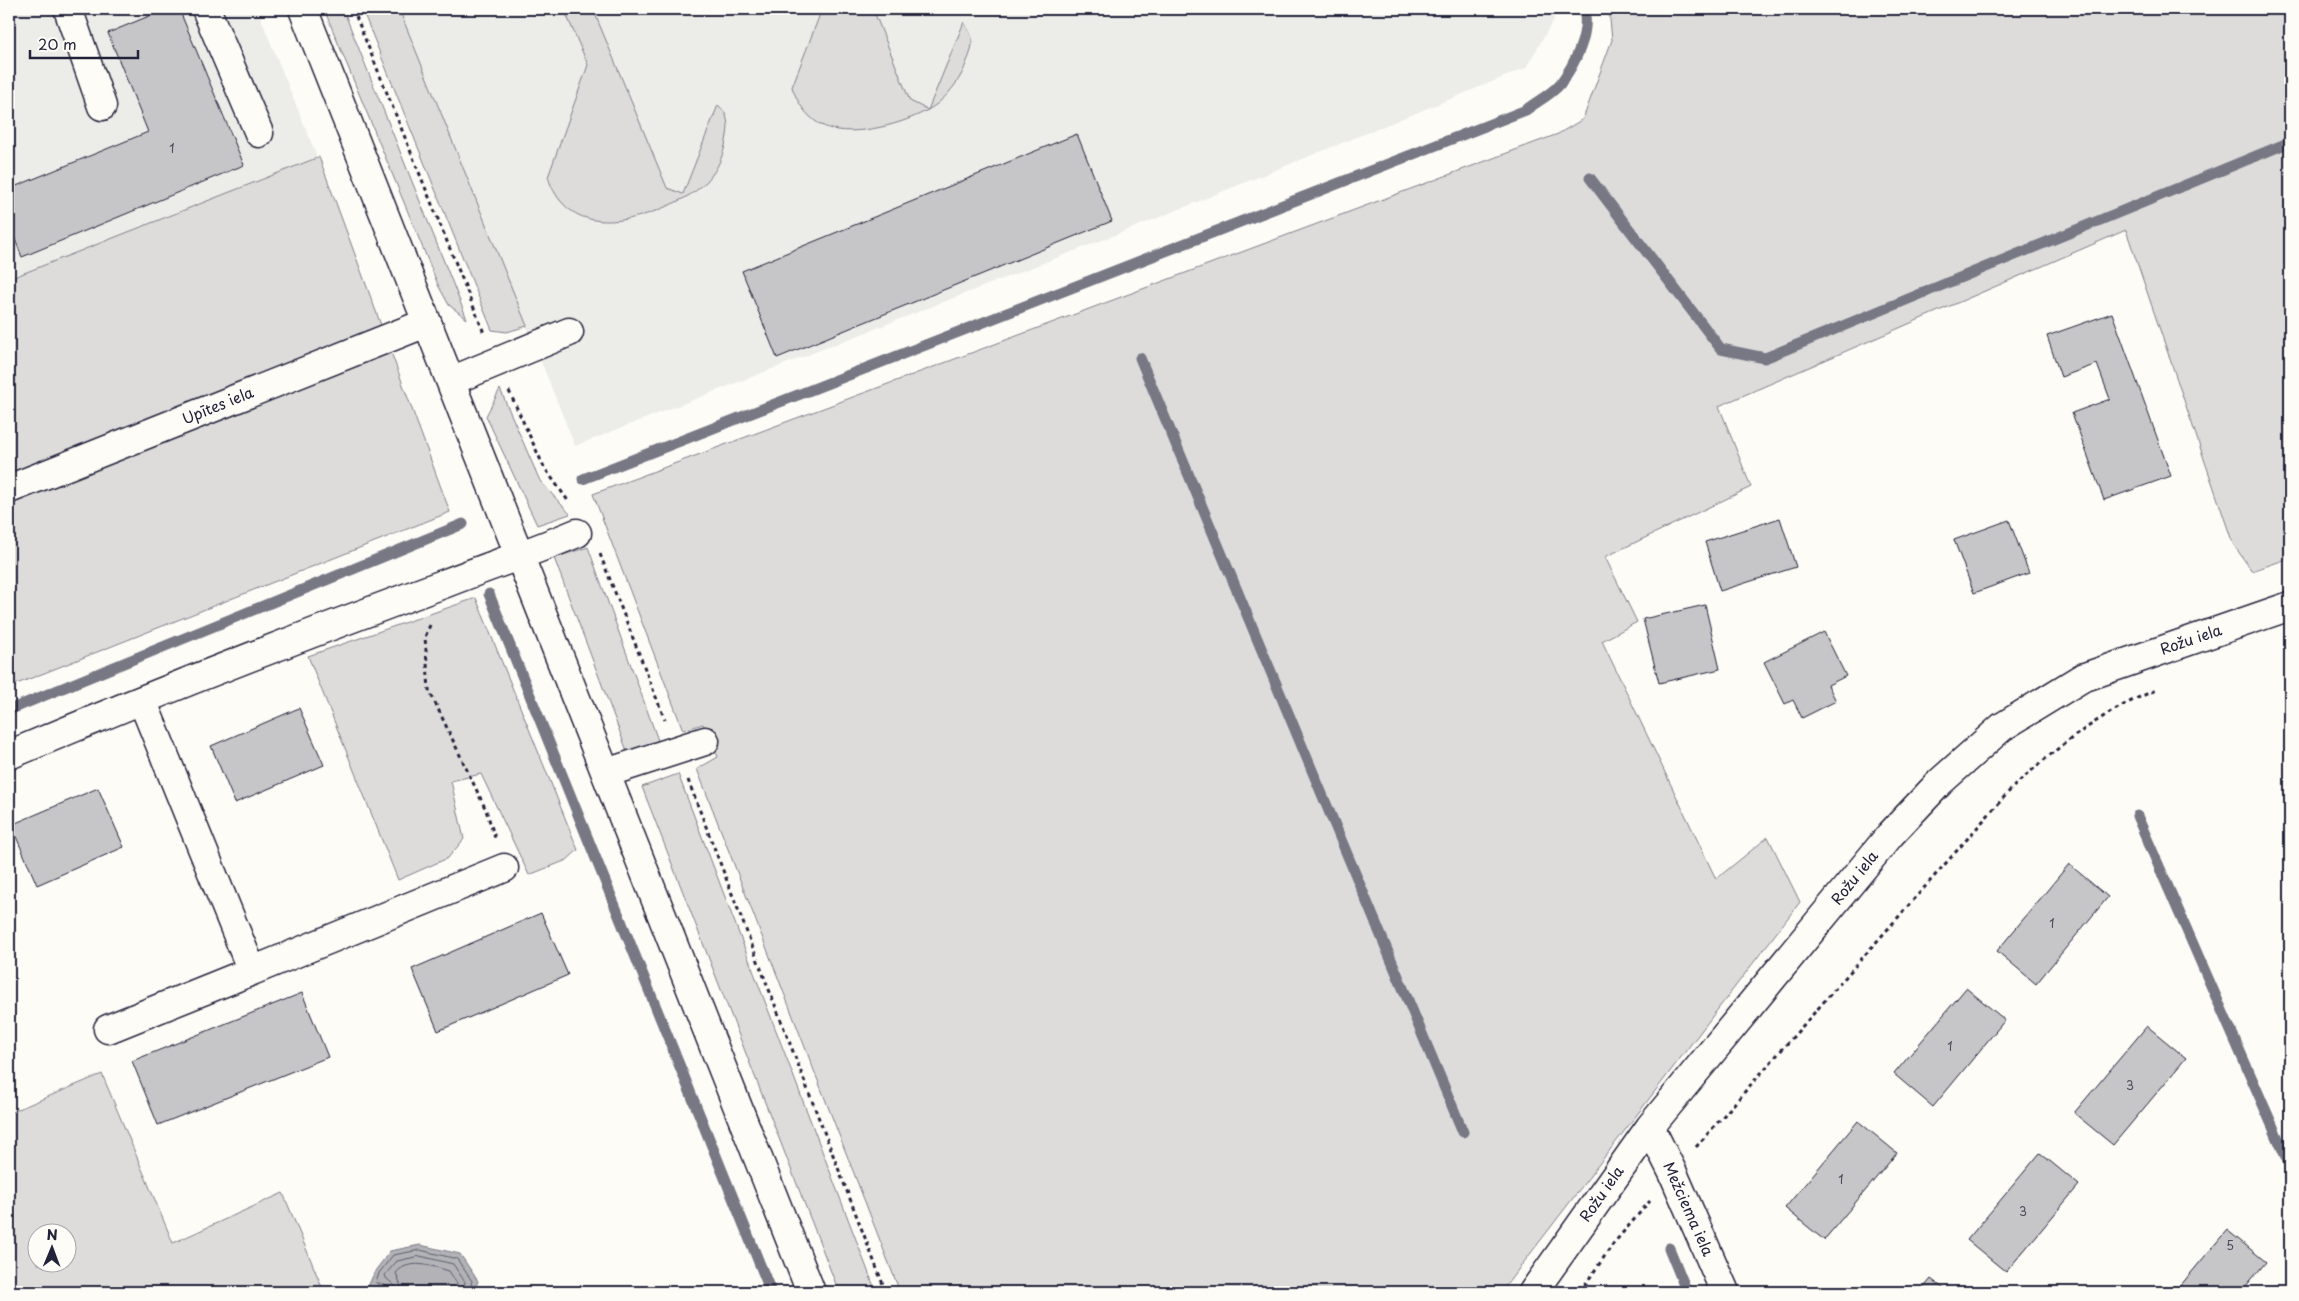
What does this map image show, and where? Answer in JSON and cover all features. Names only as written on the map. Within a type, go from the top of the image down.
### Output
[{"type":"street","points":[[68,9],[102,106]]},
{"type":"street","points":[[206,9],[259,133]]},
{"type":"street","points":[[303,9],[811,1292]]},
{"type":"street","name":"Upītes iela","points":[[9,489],[426,323]]},
{"type":"street","points":[[450,381],[569,332]]},
{"type":"street","points":[[9,755],[142,700],[577,533]]},
{"type":"street","name":"Rožu iela","points":[[1533,1292],[1650,1127],[1890,835],[1940,782],[2002,727],[2082,678],[2290,606]]},
{"type":"street","points":[[142,700],[252,971]]},
{"type":"street","points":[[606,773],[705,741]]},
{"type":"street","points":[[108,1029],[504,868]]},
{"type":"street","name":"Mežciema iela","points":[[1650,1127],[1673,1173],[1725,1292]]},
{"type":"path","points":[[353,9],[496,362],[544,467],[570,504]]},
{"type":"path","points":[[599,550],[886,1292]]},
{"type":"path","points":[[447,582],[425,637],[429,690],[486,810],[504,868]]},
{"type":"path","points":[[1580,1292],[1613,1244],[1673,1173],[2012,788],[2050,754],[2094,721],[2159,688]]},
{"type":"shaded area","points":[[9,9],[257,9],[318,159],[13,278],[9,266]]},
{"type":"shaded area","points":[[324,9],[343,9],[467,319],[449,305],[439,287]]},
{"type":"shaded area","points":[[362,9],[399,9],[527,326],[507,332],[492,330]]},
{"type":"shaded area","points":[[399,9],[1550,9],[1554,19],[1526,68],[1133,228],[575,446]]},
{"type":"shaded area","points":[[564,9],[593,9],[667,188],[683,194],[718,105],[724,112],[728,127],[723,154],[711,176],[697,190],[678,201],[642,216],[609,221],[593,220],[579,215],[566,207],[556,194],[548,177],[588,65]]},
{"type":"shaded area","points":[[822,9],[873,9],[910,101],[928,110],[901,122],[857,131],[832,129],[818,123],[806,113],[792,87]]},
{"type":"shaded area","points":[[1609,9],[2290,9],[2290,558],[2252,571],[2233,544],[2126,230],[1719,406],[1751,487],[1605,557],[1637,622],[1602,641],[1716,879],[1768,837],[1800,902],[1501,1292],[900,1292],[697,769],[718,757],[703,724],[683,730],[593,494],[1558,134],[1583,119],[1612,40]]},
{"type":"shaded area","points":[[964,22],[972,41],[972,47],[965,68],[947,95],[928,110]]},
{"type":"shaded area","points":[[319,157],[450,512],[9,687],[9,266],[14,277]]},
{"type":"shaded area","points":[[500,389],[540,481],[570,514],[537,525],[486,416]]},
{"type":"shaded area","points":[[588,547],[659,743],[627,751],[554,558]]},
{"type":"shaded area","points":[[476,598],[578,850],[567,860],[529,875],[481,774],[451,781],[464,839],[448,858],[398,880],[308,656]]},
{"type":"shaded area","points":[[678,774],[876,1292],[839,1292],[642,787]]},
{"type":"shaded area","points":[[102,1074],[173,1243],[283,1193],[324,1292],[9,1292],[9,1113]]},
{"type":"water","points":[[420,1245],[460,1254],[478,1281],[474,1292],[392,1292],[367,1289],[375,1271],[390,1251]]},
{"type":"building","points":[[166,9],[179,9],[244,165],[22,257],[9,224],[9,189],[148,132],[108,33]]},
{"type":"building","points":[[1077,134],[1112,221],[777,358],[742,271]]},
{"type":"building","points":[[2112,313],[2171,476],[2104,500],[2072,413],[2110,399],[2097,364],[2061,377],[2047,336]]},
{"type":"building","points":[[1780,518],[1796,567],[1720,591],[1705,542]]},
{"type":"building","points":[[2009,520],[2029,573],[1974,593],[1954,540]]},
{"type":"building","points":[[1705,605],[1720,669],[1659,683],[1643,619]]},
{"type":"building","points":[[1824,632],[1846,676],[1828,685],[1836,701],[1802,718],[1793,700],[1785,704],[1764,662]]},
{"type":"building","points":[[299,708],[324,765],[235,803],[211,746]]},
{"type":"building","points":[[98,788],[124,847],[37,885],[11,825]]},
{"type":"building","points":[[2069,864],[2108,897],[2036,984],[1997,951]]},
{"type":"building","points":[[541,913],[568,975],[438,1031],[412,969]]},
{"type":"building","points":[[1966,988],[2005,1020],[1933,1107],[1894,1074]]},
{"type":"building","points":[[302,993],[328,1057],[158,1125],[132,1061]]},
{"type":"building","points":[[2147,1026],[2186,1058],[2113,1145],[2074,1113]]},
{"type":"building","points":[[1858,1121],[1897,1153],[1824,1240],[1785,1208]]},
{"type":"building","points":[[2040,1153],[2079,1185],[2006,1272],[1967,1240]]},
{"type":"building","points":[[2227,1230],[2266,1262],[2241,1292],[2175,1292]]},
{"type":"building","points":[[1931,1279],[1948,1292],[1920,1292]]},
{"type":"waterway","points":[[583,479],[1526,110],[1557,88],[1566,76],[1576,58],[1583,38],[1585,28],[1584,9]]},
{"type":"waterway","points":[[1590,178],[1721,349],[1765,358],[2290,142]]},
{"type":"waterway","points":[[1140,358],[1463,1132]]},
{"type":"waterway","points":[[9,710],[463,524]]},
{"type":"waterway","points":[[489,594],[771,1292]]},
{"type":"waterway","points":[[2137,816],[2290,1166]]},
{"type":"waterway","points":[[1669,1248],[1687,1292]]}]
